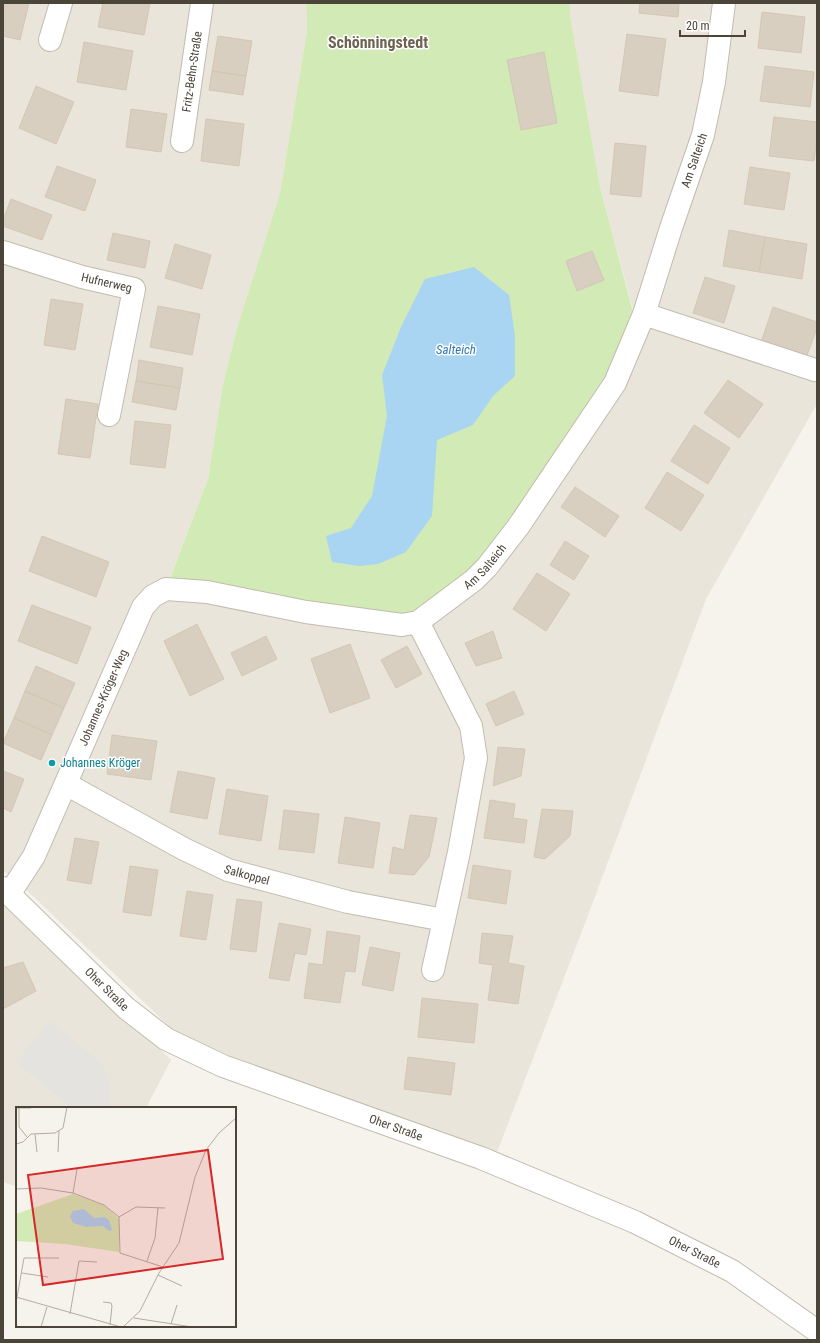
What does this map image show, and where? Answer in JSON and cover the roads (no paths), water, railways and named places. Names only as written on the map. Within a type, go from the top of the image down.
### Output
[{"type":"street","points":[[50,40],[61,3]]},
{"type":"street","name":"Fritz-Behn-Straße","points":[[182,141],[202,3]]},
{"type":"street","name":"Am Salteich","points":[[418,622],[479,575],[487,567],[518,527],[615,383],[644,314],[671,228],[703,135],[714,82],[724,3]]},
{"type":"street","name":"Hufnerweg","points":[[3,252],[82,277],[134,289],[109,415]]},
{"type":"street","points":[[644,314],[815,370]]},
{"type":"street","name":"Johannes-Kröger-Weg","points":[[6,890],[34,856],[142,607],[153,596],[166,589],[207,592],[306,612],[402,625],[418,622]]},
{"type":"street","points":[[418,622],[471,726],[476,758],[471,789],[433,970]]},
{"type":"street","name":"Salkoppel","points":[[66,784],[184,849],[228,870],[348,902],[444,920]]},
{"type":"street","name":"Oher Straße","points":[[6,890],[126,1008],[166,1039],[223,1066],[481,1158],[635,1222],[732,1271],[817,1331]]},
{"type":"water","name":"Salteich","points":[[474,267],[509,295],[515,336],[515,376],[493,396],[473,425],[437,440],[432,516],[406,552],[378,564],[359,566],[332,562],[326,536],[351,528],[372,496],[387,416],[382,375],[401,327],[425,279]]},
{"type":"place","name":"Johannes Kröger","points":[[52,763]]},
{"type":"district","name":"Schönningstedt","points":[[378,42]]}]
